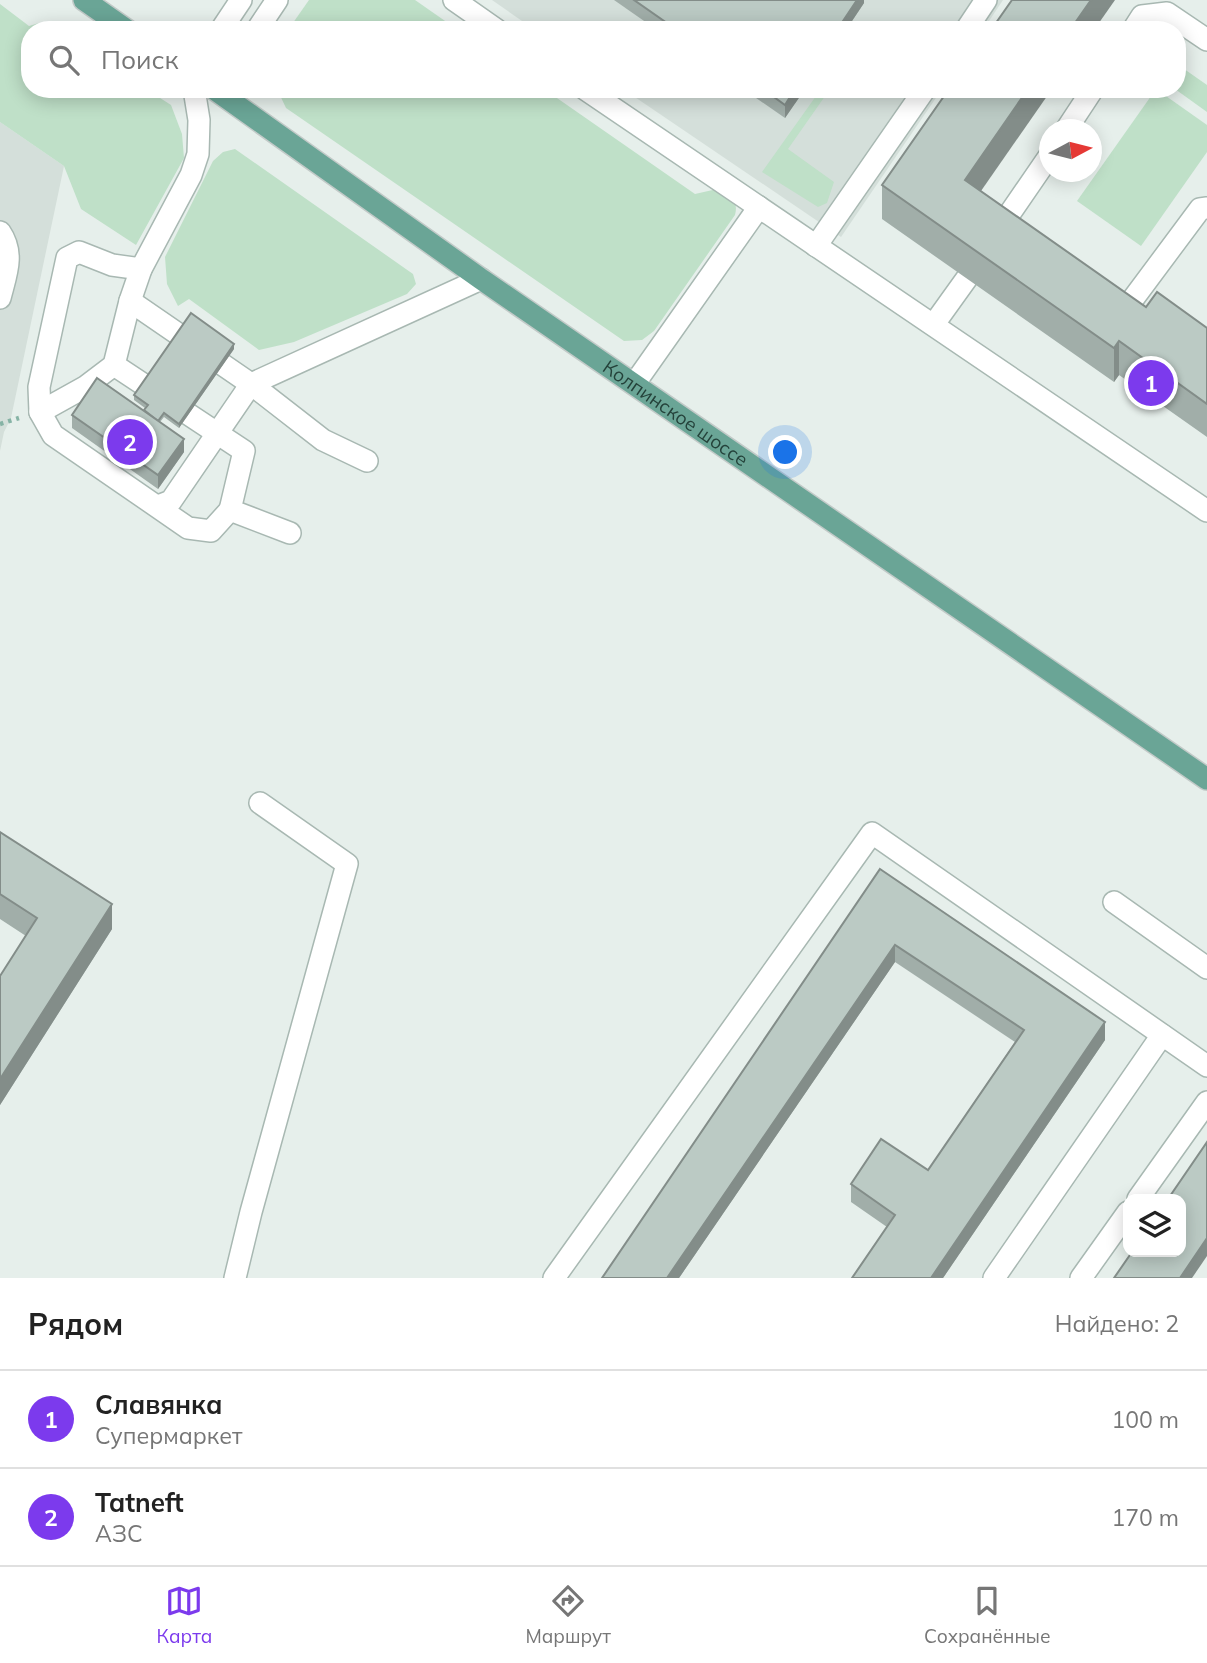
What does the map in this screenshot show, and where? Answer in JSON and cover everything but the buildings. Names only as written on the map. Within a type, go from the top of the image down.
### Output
[{"type":"main road","points":[[84,0],[114,21]]},
{"type":"main road","name":"Колпинское шоссе","points":[[221,98],[1207,779]]},
{"type":"street","points":[[227,21],[241,0]]},
{"type":"street","points":[[263,21],[277,0]]},
{"type":"street","points":[[454,0],[477,7],[489,21]]},
{"type":"street","points":[[972,21],[986,0]]},
{"type":"street","points":[[1139,21],[1142,16],[1167,13],[1179,21]]},
{"type":"street","points":[[1186,26],[1207,40]]},
{"type":"street","points":[[40,412],[85,387],[114,365],[130,301],[141,270],[191,175],[198,154],[200,120],[207,98]]},
{"type":"street","points":[[612,98],[759,207],[1207,511]]},
{"type":"street","points":[[816,246],[919,98]]},
{"type":"street","points":[[1073,119],[1087,98]]},
{"type":"street","points":[[996,235],[1014,219],[1039,173]]},
{"type":"street","points":[[635,383],[759,207]]},
{"type":"street","points":[[1133,299],[1200,209],[1207,208]]},
{"type":"street","points":[[0,232],[7,243],[10,260],[0,298]]},
{"type":"street","points":[[114,365],[244,451],[230,510],[211,531],[188,528],[52,435],[40,412],[38,387],[67,258],[79,252],[113,265],[141,270]]},
{"type":"street","points":[[934,324],[967,278]]},
{"type":"street","points":[[158,506],[171,501],[251,384],[481,279]]},
{"type":"street","points":[[1111,284],[1152,312]]},
{"type":"street","points":[[130,301],[251,384],[323,439],[367,461]]},
{"type":"street","points":[[230,510],[290,533]]},
{"type":"street","points":[[234,1278],[347,864],[260,803]]},
{"type":"street","points":[[554,1278],[872,833],[1207,1066]]},
{"type":"street","points":[[1114,902],[1207,968]]},
{"type":"street","points":[[994,1278],[1162,1035]]},
{"type":"street","points":[[1142,1194],[1207,1102]]},
{"type":"street","points":[[1081,1278],[1123,1219]]},
{"type":"shaded area","points":[[492,0],[1003,0],[989,21],[522,21]]},
{"type":"shaded area","points":[[636,98],[936,98],[841,237]]},
{"type":"shaded area","points":[[0,122],[64,166],[11,418],[4,432],[0,451]]},
{"type":"green space","points":[[309,0],[415,0],[445,21],[294,21]]},
{"type":"green space","points":[[0,4],[22,21],[21,98],[160,98],[171,105],[182,134],[184,158],[136,245],[81,209],[64,166],[0,122]]},
{"type":"green space","points":[[1186,70],[1207,85],[1207,112],[1186,97]]},
{"type":"green space","points":[[281,98],[557,98],[695,194],[717,189],[726,193],[736,205],[735,215],[654,331],[642,340],[624,341],[286,108]]},
{"type":"green space","points":[[815,98],[824,98],[788,149],[834,182],[827,203],[818,207],[762,172]]},
{"type":"green space","points":[[1150,98],[1169,98],[1207,125],[1207,152],[1141,246],[1077,201],[1090,182],[1102,182],[1102,166]]},
{"type":"green space","points":[[235,149],[413,274],[416,284],[407,294],[294,342],[259,350],[189,299],[178,306],[167,284],[165,257],[213,161],[223,152]]},
{"type":"place","name":"Славянка","points":[[1151,383]]},
{"type":"place","name":"Tatneft","points":[[130,442]]}]
